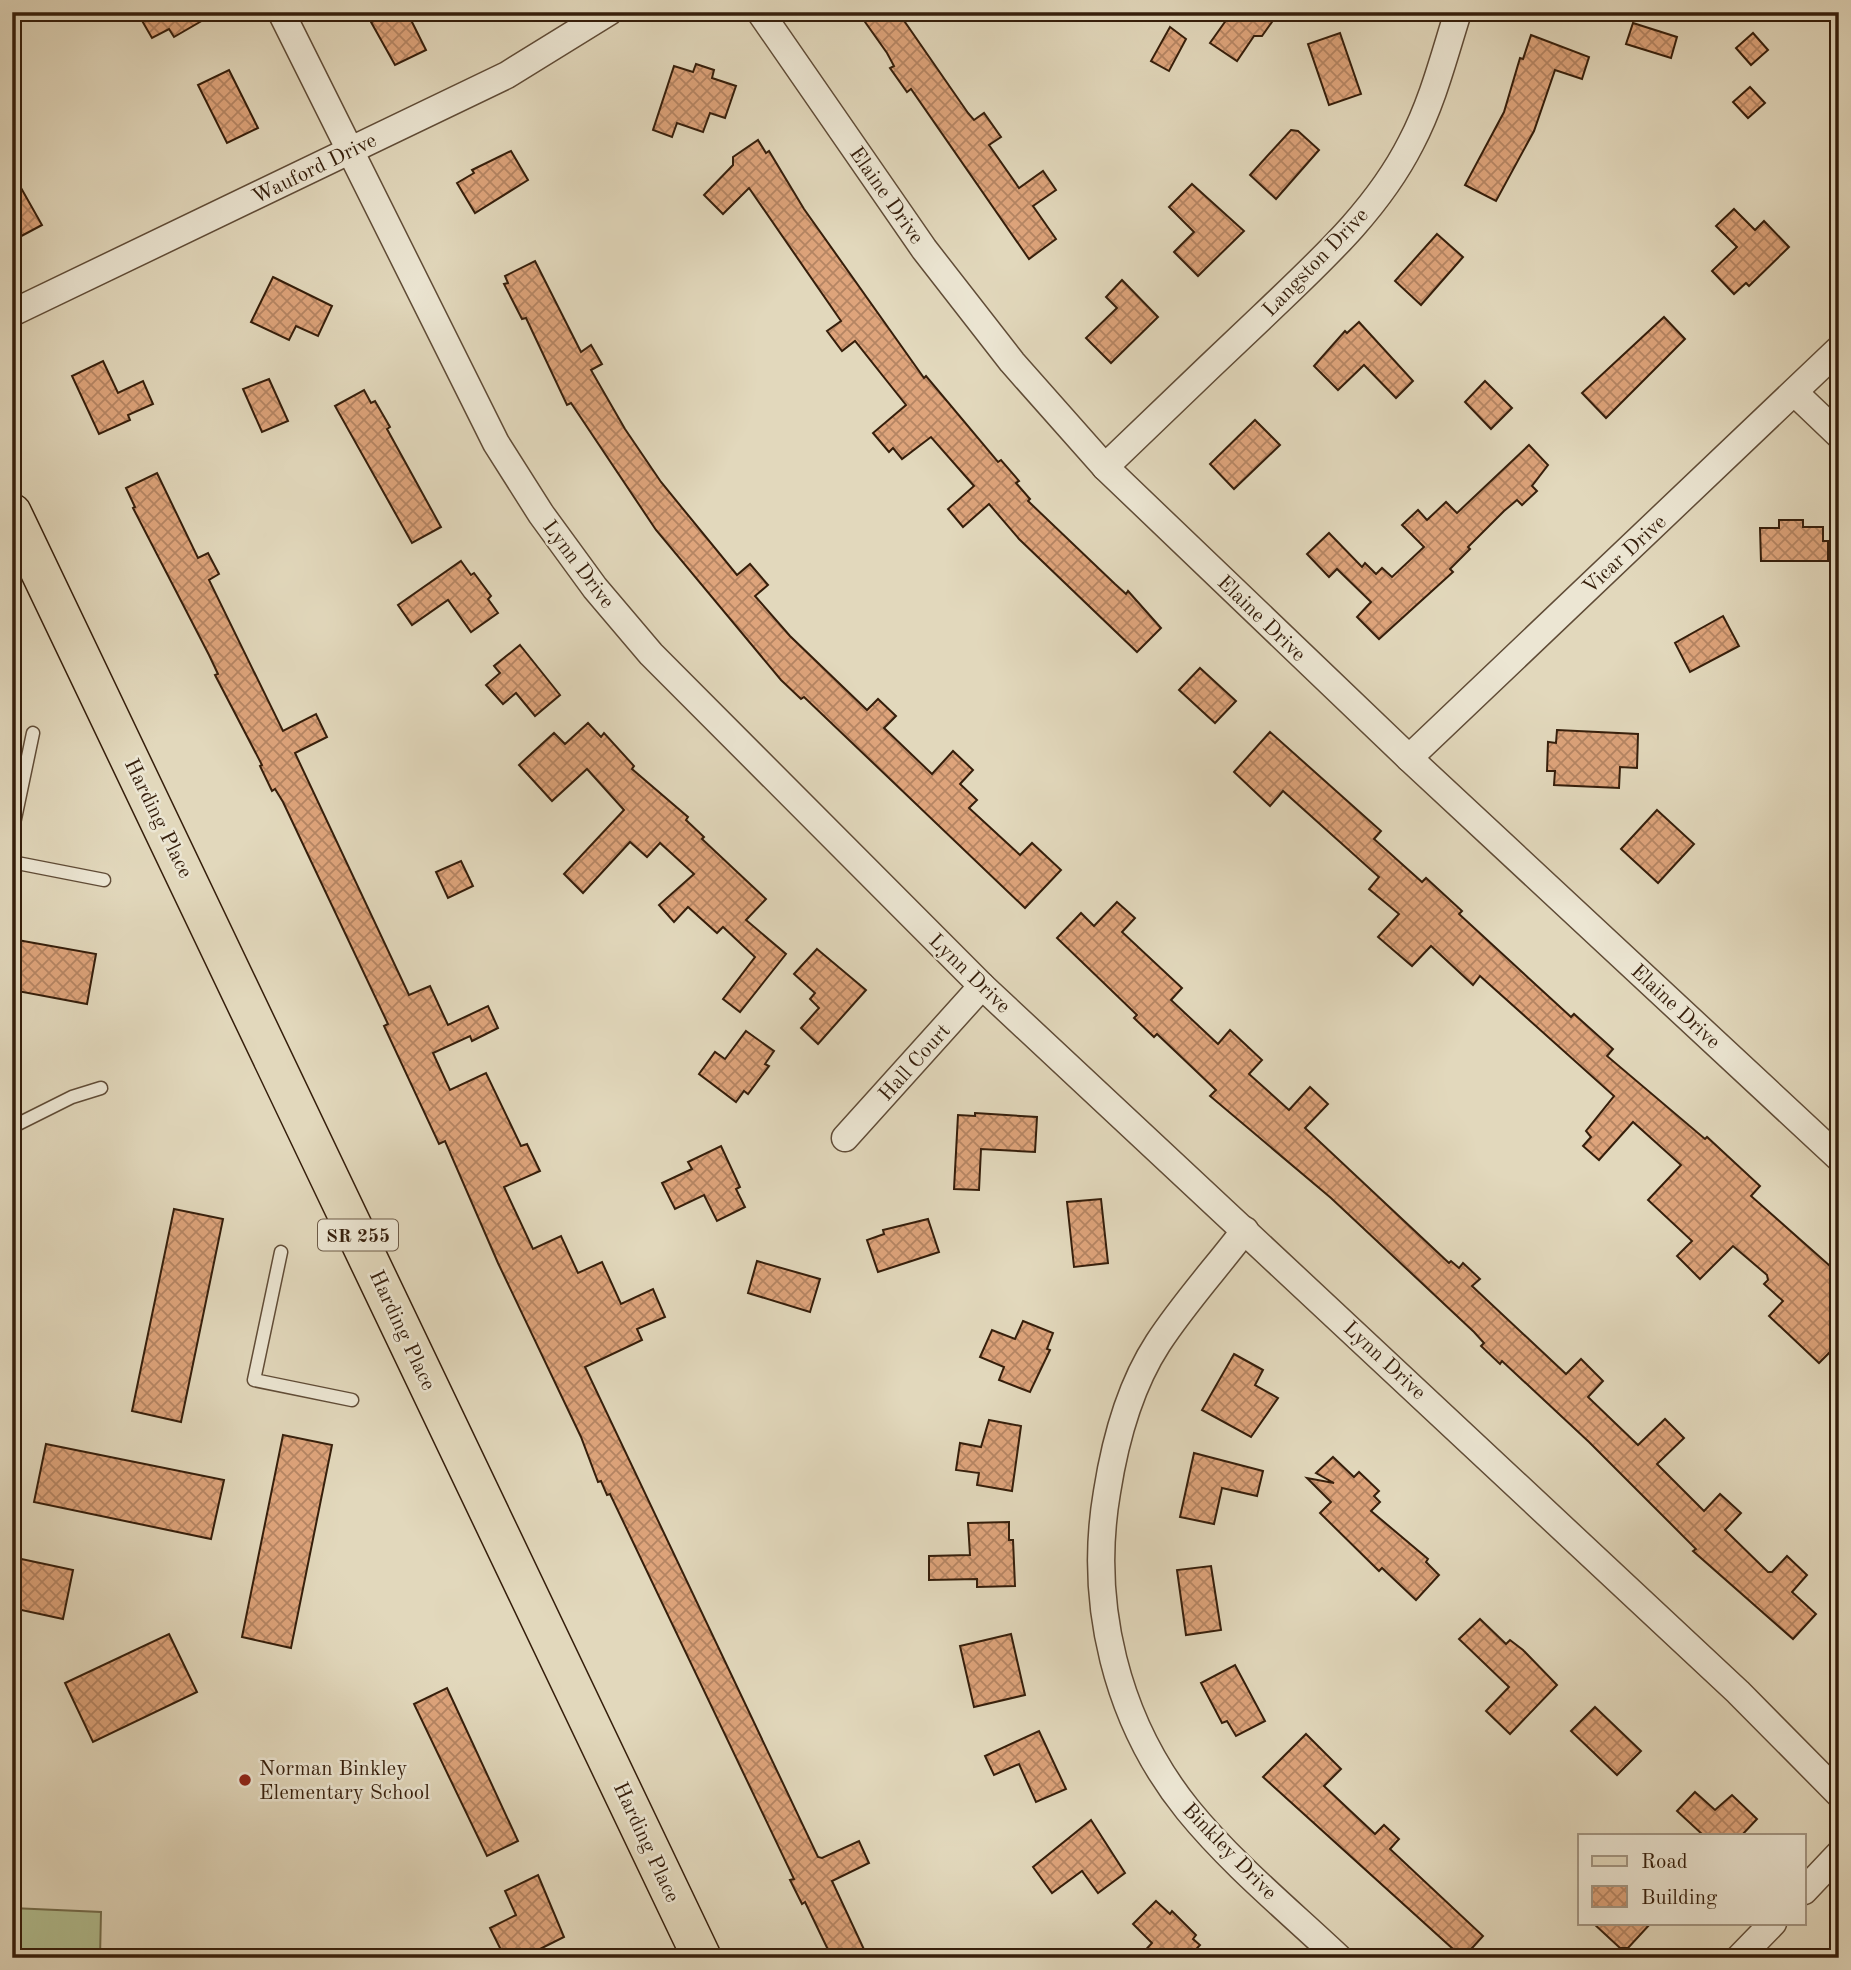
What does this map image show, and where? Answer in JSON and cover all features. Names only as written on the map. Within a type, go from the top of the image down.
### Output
[{"type":"main road","name":"Harding Place","points":[[12,513],[702,1958]]},
{"type":"street","name":"Lynn Drive","points":[[281,12],[348,152],[490,433],[541,514],[595,588],[660,663],[982,986],[1738,1692],[1839,1794]]},
{"type":"street","name":"Wauford Drive","points":[[12,313],[507,75],[609,12]]},
{"type":"street","name":"Elaine Drive","points":[[760,12],[924,249],[1012,362],[1105,467],[1409,758],[1839,1158]]},
{"type":"street","name":"Langston Drive","points":[[1105,467],[1354,227],[1377,197],[1411,143],[1427,107],[1458,12]]},
{"type":"street","name":"Vicar Drive","points":[[1409,758],[1839,349]]},
{"type":"street","points":[[1795,393],[1839,435]]},
{"type":"street","name":"Hall Court","points":[[845,1138],[982,986]]},
{"type":"street","name":"Binkley Drive","points":[[1245,1230],[1157,1344],[1134,1390],[1112,1458],[1102,1518],[1099,1580],[1108,1642],[1126,1701],[1153,1758],[1187,1809],[1229,1855],[1339,1958]]},
{"type":"street","points":[[1806,1889],[1839,1854]]},
{"type":"street","points":[[1739,1958],[1772,1924]]},
{"type":"lane","points":[[12,833],[33,733]]},
{"type":"lane","points":[[12,862],[104,880]]},
{"type":"lane","points":[[12,1127],[72,1097],[101,1088]]},
{"type":"lane","points":[[281,1252],[254,1380],[352,1399]]},
{"type":"green space","points":[[12,1908],[101,1912],[100,1958],[12,1958]]},
{"type":"building","points":[[137,12],[217,12],[174,37],[169,29],[152,38]]},
{"type":"building","points":[[370,12],[407,12],[426,50],[395,65],[371,22],[374,21]]},
{"type":"building","points":[[858,12],[898,12],[968,113],[974,120],[984,113],[1001,137],[989,145],[1019,188],[1043,171],[1056,190],[1033,206],[1056,239],[1029,259],[911,89],[907,92],[890,68],[894,66],[887,53]]},
{"type":"building","points":[[1232,12],[1279,12],[1262,36],[1254,36],[1237,61],[1210,43]]},
{"type":"building","points":[[1633,23],[1677,37],[1671,58],[1626,44]]},
{"type":"building","points":[[1170,27],[1186,39],[1169,71],[1151,61]]},
{"type":"building","points":[[1340,33],[1361,94],[1329,105],[1308,44]]},
{"type":"building","points":[[1753,33],[1768,50],[1751,65],[1736,48]]},
{"type":"building","points":[[1531,35],[1589,57],[1582,79],[1555,70],[1534,131],[1496,201],[1465,185],[1504,112],[1520,58],[1523,59]]},
{"type":"building","points":[[696,64],[714,70],[712,78],[736,86],[725,118],[710,113],[703,132],[677,123],[672,137],[653,130],[674,66],[693,72]]},
{"type":"building","points":[[229,70],[258,128],[227,143],[198,85]]},
{"type":"building","points":[[1750,87],[1765,103],[1748,118],[1733,102]]},
{"type":"building","points":[[1291,130],[1298,131],[1319,150],[1276,199],[1250,175]]},
{"type":"building","points":[[758,140],[766,153],[769,151],[804,209],[924,378],[926,376],[998,462],[1001,460],[1019,481],[1016,483],[1030,499],[1028,501],[1126,594],[1128,591],[1161,628],[1137,652],[1019,539],[989,504],[963,527],[948,509],[974,486],[931,437],[902,459],[893,448],[889,452],[873,433],[906,405],[855,341],[842,351],[827,331],[841,321],[749,188],[723,214],[704,195],[733,165],[733,157]]},
{"type":"building","points":[[511,151],[528,180],[475,213],[457,183],[474,173],[472,170]]},
{"type":"building","points":[[12,172],[42,225],[12,241]]},
{"type":"building","points":[[1192,184],[1244,231],[1198,276],[1174,252],[1194,232],[1169,207]]},
{"type":"building","points":[[1734,209],[1755,230],[1764,221],[1789,247],[1749,286],[1746,283],[1734,294],[1712,271],[1737,247],[1716,226]]},
{"type":"building","points":[[1437,234],[1463,257],[1421,305],[1395,281]]},
{"type":"building","points":[[535,261],[581,352],[591,345],[602,364],[591,370],[625,429],[661,482],[737,575],[750,564],[768,585],[755,596],[790,636],[867,710],[878,699],[896,716],[884,728],[932,774],[953,751],[973,770],[960,784],[977,800],[969,808],[1020,855],[1032,843],[1061,870],[1025,908],[804,697],[801,699],[781,680],[656,530],[571,403],[567,405],[526,318],[522,319],[504,284],[508,283],[505,276]]},
{"type":"building","points":[[273,277],[332,306],[318,336],[296,326],[289,340],[251,322]]},
{"type":"building","points":[[1122,280],[1158,317],[1111,363],[1086,338],[1117,308],[1106,297]]},
{"type":"building","points":[[1664,317],[1685,339],[1606,418],[1582,393]]},
{"type":"building","points":[[1359,322],[1413,381],[1396,398],[1364,365],[1338,390],[1314,366],[1345,331],[1347,333]]},
{"type":"building","points":[[103,361],[118,393],[143,381],[153,404],[128,415],[130,420],[99,434],[72,376]]},
{"type":"building","points":[[269,379],[288,421],[262,432],[243,389]]},
{"type":"building","points":[[1485,381],[1512,408],[1491,429],[1465,402]]},
{"type":"building","points":[[364,390],[371,403],[375,401],[390,427],[387,429],[441,527],[412,543],[335,406]]},
{"type":"building","points":[[1255,420],[1280,445],[1234,489],[1210,464]]},
{"type":"building","points":[[1529,445],[1548,465],[1532,486],[1537,491],[1522,505],[1517,500],[1504,511],[1468,547],[1470,549],[1450,569],[1453,572],[1379,639],[1357,617],[1371,602],[1337,569],[1329,577],[1307,554],[1329,533],[1362,567],[1365,563],[1376,574],[1382,568],[1392,577],[1424,547],[1402,525],[1418,510],[1427,520],[1446,502],[1457,513]]},
{"type":"building","points":[[157,473],[198,558],[208,553],[219,574],[209,580],[283,731],[316,714],[327,737],[295,753],[409,995],[430,986],[448,1025],[488,1006],[498,1028],[472,1041],[470,1036],[433,1053],[450,1090],[486,1073],[521,1146],[527,1144],[540,1171],[504,1187],[533,1249],[561,1236],[578,1273],[602,1262],[621,1304],[653,1289],[665,1317],[637,1329],[642,1340],[585,1367],[818,1857],[822,1858],[859,1841],[869,1863],[832,1881],[868,1958],[832,1958],[805,1902],[802,1904],[790,1880],[794,1879],[610,1494],[607,1495],[601,1481],[598,1482],[581,1437],[498,1263],[445,1141],[439,1144],[384,1026],[388,1024],[283,802],[275,789],[272,791],[260,766],[262,765],[215,675],[218,674],[209,655],[133,508],[135,507],[126,488]]},
{"type":"building","points":[[1779,520],[1803,520],[1803,527],[1823,527],[1823,541],[1828,541],[1828,561],[1761,561],[1760,528],[1779,528]]},
{"type":"building","points":[[461,561],[491,596],[488,599],[498,613],[471,632],[448,600],[412,625],[398,605]]},
{"type":"building","points":[[1723,616],[1739,646],[1690,672],[1675,643]]},
{"type":"building","points":[[520,645],[560,695],[535,716],[516,693],[503,704],[486,685],[500,673],[494,666]]},
{"type":"building","points":[[1200,668],[1236,701],[1215,723],[1179,690]]},
{"type":"building","points":[[588,723],[601,737],[604,733],[634,766],[632,769],[688,817],[686,820],[704,837],[702,839],[766,899],[746,920],[786,954],[740,1012],[723,999],[755,957],[723,927],[717,933],[688,907],[674,922],[659,905],[694,874],[660,843],[647,857],[630,842],[583,893],[564,874],[624,810],[587,769],[552,801],[519,765],[554,733],[565,744]]},
{"type":"building","points":[[1557,730],[1638,734],[1637,768],[1620,767],[1619,788],[1554,785],[1555,771],[1547,771],[1548,742],[1556,743]]},
{"type":"building","points":[[1270,732],[1381,831],[1374,839],[1422,882],[1426,878],[1462,911],[1459,914],[1571,1017],[1574,1014],[1613,1049],[1607,1056],[1705,1139],[1707,1137],[1760,1186],[1751,1196],[1839,1274],[1839,1343],[1819,1363],[1769,1316],[1783,1301],[1764,1284],[1768,1280],[1767,1275],[1733,1246],[1700,1279],[1677,1256],[1692,1241],[1648,1200],[1681,1165],[1633,1122],[1599,1160],[1583,1146],[1591,1137],[1586,1131],[1614,1096],[1480,976],[1473,985],[1431,946],[1412,966],[1378,937],[1399,914],[1369,889],[1379,877],[1283,791],[1270,806],[1234,772]]},
{"type":"building","points":[[1657,810],[1694,844],[1658,883],[1621,849]]},
{"type":"building","points":[[461,861],[473,886],[448,898],[436,872]]},
{"type":"building","points":[[1117,902],[1135,918],[1122,932],[1182,988],[1171,1000],[1218,1044],[1230,1030],[1262,1060],[1249,1074],[1289,1110],[1310,1087],[1328,1104],[1305,1128],[1449,1263],[1451,1261],[1459,1268],[1463,1263],[1480,1279],[1472,1286],[1566,1374],[1581,1359],[1603,1381],[1588,1397],[1638,1445],[1665,1419],[1684,1438],[1657,1464],[1704,1511],[1720,1494],[1741,1513],[1725,1530],[1768,1572],[1772,1572],[1787,1556],[1807,1575],[1792,1592],[1816,1614],[1793,1639],[1693,1551],[1696,1549],[1589,1442],[1502,1361],[1500,1364],[1481,1346],[1484,1343],[1474,1332],[1331,1198],[1210,1096],[1216,1090],[1157,1034],[1154,1037],[1134,1018],[1137,1015],[1057,938],[1081,913],[1094,926]]},
{"type":"building","points":[[12,939],[96,954],[87,1004],[12,990]]},
{"type":"building","points":[[817,949],[866,990],[818,1044],[801,1028],[819,1008],[810,999],[815,993],[794,974]]},
{"type":"building","points":[[746,1031],[774,1051],[765,1064],[769,1066],[748,1094],[744,1091],[736,1102],[699,1074],[715,1052],[725,1059]]},
{"type":"building","points":[[975,1113],[1037,1117],[1035,1152],[981,1149],[979,1190],[954,1189],[958,1115],[975,1116]]},
{"type":"building","points":[[721,1146],[740,1187],[736,1189],[745,1207],[717,1221],[704,1195],[675,1209],[662,1183],[692,1169],[688,1162]]},
{"type":"building","points":[[1101,1199],[1108,1263],[1074,1267],[1067,1202]]},
{"type":"building","points":[[174,1209],[223,1219],[181,1422],[132,1411]]},
{"type":"building","points":[[928,1219],[939,1252],[878,1272],[867,1240],[884,1234],[883,1230]]},
{"type":"building","points":[[757,1261],[820,1279],[810,1312],[748,1293]]},
{"type":"building","points":[[1023,1321],[1053,1333],[1047,1349],[1050,1350],[1030,1392],[999,1380],[1004,1367],[980,1357],[992,1330],[1015,1339]]},
{"type":"building","points":[[1234,1354],[1263,1370],[1255,1385],[1278,1398],[1251,1437],[1202,1410]]},
{"type":"building","points":[[989,1420],[1021,1426],[1012,1491],[977,1485],[979,1473],[956,1470],[960,1443],[981,1447]]},
{"type":"building","points":[[283,1435],[332,1445],[291,1648],[242,1637]]},
{"type":"building","points":[[46,1444],[224,1480],[211,1539],[34,1502]]},
{"type":"building","points":[[1194,1453],[1263,1471],[1257,1496],[1222,1488],[1214,1524],[1180,1517]]},
{"type":"building","points":[[1333,1457],[1354,1477],[1359,1472],[1379,1491],[1374,1496],[1380,1502],[1371,1511],[1428,1559],[1426,1562],[1439,1575],[1416,1600],[1382,1568],[1379,1571],[1320,1513],[1331,1502],[1307,1478],[1334,1483],[1316,1473]]},
{"type":"building","points":[[1009,1522],[1009,1540],[1013,1540],[1015,1586],[977,1587],[977,1579],[929,1580],[929,1556],[970,1555],[968,1523]]},
{"type":"building","points":[[12,1557],[73,1570],[63,1619],[12,1608]]},
{"type":"building","points":[[1211,1566],[1221,1630],[1186,1635],[1177,1570]]},
{"type":"building","points":[[1480,1619],[1506,1644],[1510,1640],[1523,1650],[1557,1685],[1510,1734],[1486,1711],[1509,1687],[1459,1639]]},
{"type":"building","points":[[169,1634],[197,1692],[93,1742],[65,1683]]},
{"type":"building","points":[[1011,1634],[1025,1695],[974,1707],[960,1646]]},
{"type":"building","points":[[1235,1665],[1265,1721],[1236,1736],[1227,1721],[1222,1723],[1201,1683]]},
{"type":"building","points":[[447,1688],[518,1841],[487,1856],[414,1704]]},
{"type":"building","points":[[1595,1707],[1641,1751],[1617,1775],[1571,1731]]},
{"type":"building","points":[[1039,1731],[1066,1789],[1036,1802],[1019,1764],[994,1775],[985,1756]]},
{"type":"building","points":[[1306,1734],[1341,1769],[1324,1786],[1375,1834],[1384,1825],[1399,1839],[1390,1849],[1483,1936],[1463,1958],[1263,1777]]},
{"type":"building","points":[[1695,1792],[1715,1810],[1732,1795],[1757,1819],[1743,1834],[1702,1834],[1677,1811]]},
{"type":"building","points":[[1091,1820],[1125,1873],[1098,1893],[1082,1871],[1052,1893],[1033,1867]]},
{"type":"building","points":[[538,1875],[564,1937],[522,1958],[505,1958],[490,1928],[516,1915],[505,1891]]},
{"type":"building","points":[[1156,1901],[1170,1914],[1172,1911],[1196,1935],[1193,1939],[1200,1945],[1188,1958],[1138,1958],[1152,1943],[1133,1924]]},
{"type":"building","points":[[1594,1924],[1650,1924],[1628,1948],[1620,1948]]},
{"type":"place","name":"Norman Binkley Elementary School","points":[[245,1780]]}]
